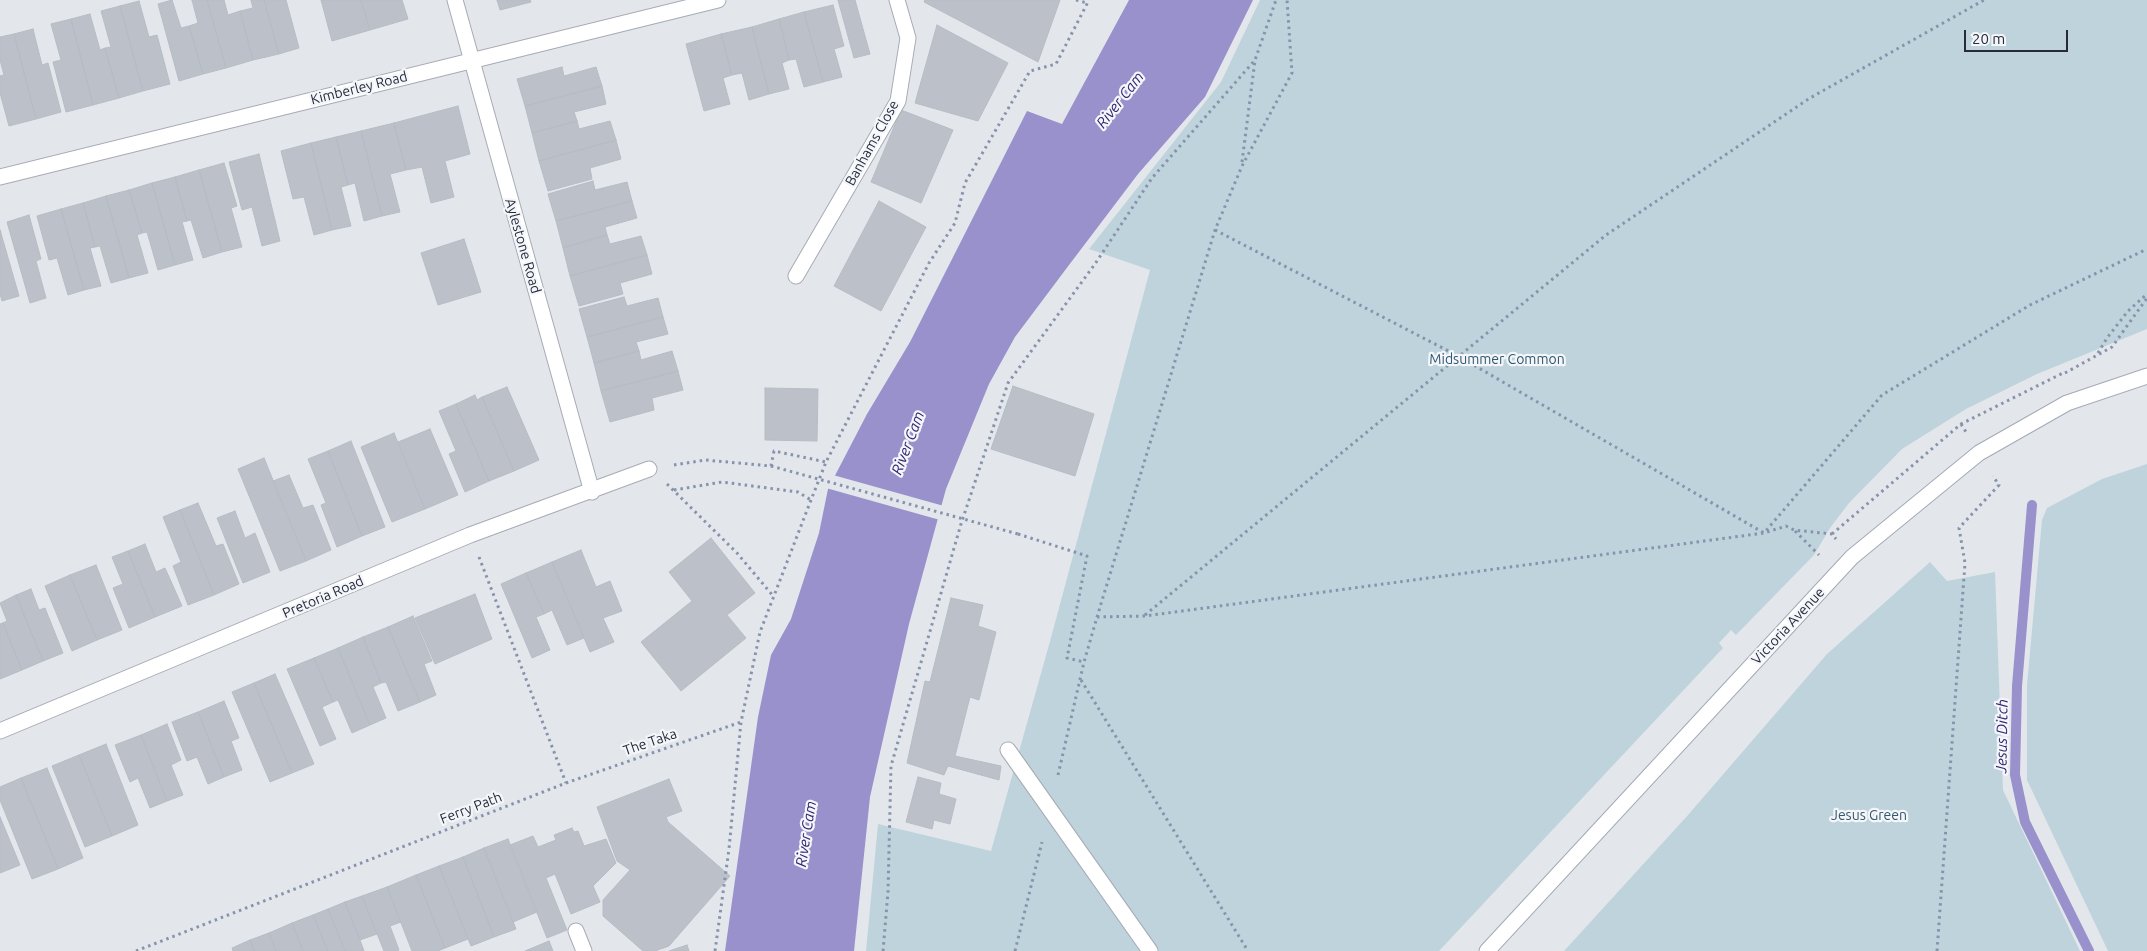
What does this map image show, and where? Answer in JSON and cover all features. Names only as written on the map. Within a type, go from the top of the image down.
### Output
[{"type":"street","name":"Aylestone Road","points":[[455,0],[470,61],[592,492]]},
{"type":"street","name":"Kimberley Road","points":[[0,177],[718,0]]},
{"type":"street","name":"Banhams Close","points":[[796,276],[898,100],[908,38],[897,0]]},
{"type":"street","name":"Victoria Avenue","points":[[1487,951],[1852,557],[1979,453],[2067,403],[2147,376]]},
{"type":"street","name":"Pretoria Road","points":[[0,731],[470,535],[592,492],[649,469]]},
{"type":"street","points":[[1008,750],[1150,951]]},
{"type":"street","points":[[576,931],[584,951]]},
{"type":"path","points":[[716,951],[729,848],[741,722],[760,632],[826,462],[929,263],[955,223],[965,183],[1030,71],[1056,64],[1088,2],[1076,0]]},
{"type":"path","points":[[1242,166],[1255,60],[1276,0]]},
{"type":"path","points":[[1248,951],[1081,680],[1084,662],[1097,617],[1215,230],[1242,166],[1292,73],[1287,0]]},
{"type":"path","points":[[1145,616],[1606,235],[1810,98],[1984,0]]},
{"type":"path","points":[[882,951],[888,892],[891,766],[961,524],[1008,383],[1095,264],[1152,178],[1255,60]]},
{"type":"path","points":[[1215,230],[1458,356],[1764,533]]},
{"type":"path","points":[[1764,533],[1882,395],[2030,305],[2147,249]]},
{"type":"path","points":[[2099,353],[2107,338],[2128,311],[2147,296]]},
{"type":"path","points":[[2067,403],[2071,392],[2065,372],[2112,347],[2147,296]]},
{"type":"path","points":[[771,466],[774,451],[826,462]]},
{"type":"path","points":[[649,469],[705,460],[771,466],[1018,534],[1087,556],[1067,658],[1084,662]]},
{"type":"path","points":[[774,597],[737,553],[673,490],[722,482],[798,492],[811,500]]},
{"type":"path","points":[[1937,951],[1965,564],[1958,528],[1999,485]]},
{"type":"path","points":[[1097,617],[1145,616],[1764,533],[1786,526],[1794,530],[1823,558]]},
{"type":"path","points":[[1794,530],[1832,534]]},
{"type":"path","points":[[470,535],[566,783]]},
{"type":"path","name":"The Taka","points":[[566,783],[741,722]]},
{"type":"path","name":"Ferry Path","points":[[136,951],[566,783]]},
{"type":"green space","name":"Midsummer Common","points":[[1260,0],[2147,0],[2147,329],[2037,374],[1966,409],[1902,449],[1849,503],[1830,528],[1814,555],[1736,635],[1731,630],[1719,643],[1723,648],[1439,951],[866,951],[878,824],[991,851],[1049,645],[1150,270],[1089,249],[1221,82]]},
{"type":"green space","points":[[2147,464],[2147,951],[2108,951],[2027,780],[2027,685],[2042,520],[2047,508],[2102,479]]},
{"type":"green space","name":"Jesus Green","points":[[1930,562],[1947,581],[1995,572],[2003,790],[2080,951],[1564,951],[1688,815],[1827,654]]},
{"type":"water","name":"River Cam","points":[[1129,0],[1253,0],[1205,97],[1138,174],[1066,269],[1015,337],[989,384],[946,489],[909,624],[870,797],[854,951],[725,951],[758,717],[771,655],[791,619],[819,533],[828,489],[867,414],[910,342],[1027,111],[1062,124]]},
{"type":"pier","points":[[833,475],[944,506],[940,520],[826,488]]},
{"type":"building","points":[[172,0],[181,28],[189,26],[203,74],[179,81],[158,4]]},
{"type":"building","points":[[192,0],[207,0],[226,68],[203,74],[189,26],[198,23]]},
{"type":"building","points":[[207,0],[224,0],[228,15],[240,11],[253,60],[226,68]]},
{"type":"building","points":[[251,0],[264,0],[279,54],[253,60],[240,11],[253,8]]},
{"type":"building","points":[[264,0],[286,0],[299,48],[279,54]]},
{"type":"building","points":[[321,0],[361,0],[370,30],[332,41]]},
{"type":"building","points":[[361,0],[402,0],[408,19],[370,30]]},
{"type":"building","points":[[497,0],[530,0],[531,2],[500,10]]},
{"type":"building","points":[[838,0],[855,0],[870,54],[854,58]]},
{"type":"building","points":[[925,0],[1060,0],[1038,62],[924,2]]},
{"type":"building","points":[[139,1],[149,37],[157,35],[170,84],[143,91],[120,6]]},
{"type":"building","points":[[833,5],[844,46],[834,49],[842,77],[823,82],[804,12]]},
{"type":"building","points":[[120,6],[143,91],[119,98],[105,48],[111,47],[101,11]]},
{"type":"building","points":[[804,12],[823,82],[804,87],[796,59],[789,60],[779,19]]},
{"type":"building","points":[[90,14],[100,50],[105,48],[119,98],[93,105],[71,19]]},
{"type":"building","points":[[71,19],[93,105],[66,112],[53,62],[61,60],[51,24]]},
{"type":"building","points":[[779,19],[789,60],[782,63],[789,89],[769,94],[752,27]]},
{"type":"building","points":[[937,25],[1008,63],[978,121],[915,103]]},
{"type":"building","points":[[752,27],[769,94],[749,100],[742,73],[732,75],[721,34]]},
{"type":"building","points":[[33,29],[42,65],[48,63],[61,112],[36,119],[14,34]]},
{"type":"building","points":[[14,34],[36,119],[9,126],[0,93],[0,76],[4,75],[0,60],[0,37]]},
{"type":"building","points":[[721,34],[732,75],[723,78],[730,104],[704,111],[686,44]]},
{"type":"building","points":[[562,67],[564,76],[596,67],[602,86],[525,106],[517,79]]},
{"type":"building","points":[[602,86],[606,104],[574,112],[577,121],[532,133],[525,106]]},
{"type":"building","points":[[458,106],[470,154],[445,161],[454,197],[431,203],[422,167],[406,170],[394,123]]},
{"type":"building","points":[[901,110],[953,130],[921,203],[871,182]]},
{"type":"building","points":[[577,121],[579,129],[610,121],[616,140],[539,161],[532,133]]},
{"type":"building","points":[[394,123],[406,170],[390,174],[400,212],[382,216],[361,131]]},
{"type":"building","points":[[361,131],[382,216],[364,221],[355,183],[348,185],[336,137]]},
{"type":"building","points":[[336,137],[348,185],[341,187],[351,226],[332,230],[311,143]]},
{"type":"building","points":[[616,140],[621,159],[590,168],[592,179],[548,191],[539,161]]},
{"type":"building","points":[[311,143],[332,230],[314,235],[304,197],[293,199],[281,151]]},
{"type":"building","points":[[259,154],[280,241],[262,246],[252,207],[242,210],[229,162]]},
{"type":"building","points":[[224,163],[237,206],[231,208],[242,247],[222,252],[199,170]]},
{"type":"building","points":[[199,170],[222,252],[203,258],[191,220],[187,221],[175,177]]},
{"type":"building","points":[[175,177],[187,221],[182,222],[193,260],[175,265],[152,183]]},
{"type":"building","points":[[593,181],[595,190],[627,182],[632,201],[556,221],[548,194]]},
{"type":"building","points":[[152,183],[175,265],[158,270],[147,232],[142,233],[129,190]]},
{"type":"building","points":[[129,190],[142,233],[137,235],[148,273],[129,278],[106,196]]},
{"type":"building","points":[[106,196],[129,278],[111,283],[100,246],[95,247],[83,203]]},
{"type":"building","points":[[632,201],[637,218],[605,227],[607,235],[563,248],[556,221]]},
{"type":"building","points":[[879,201],[926,227],[881,311],[834,286]]},
{"type":"building","points":[[83,203],[95,247],[90,248],[101,286],[84,290],[61,209]]},
{"type":"building","points":[[61,209],[84,290],[68,295],[57,258],[49,260],[37,216]]},
{"type":"building","points":[[29,215],[41,259],[36,261],[46,298],[30,303],[7,222]]},
{"type":"building","points":[[0,230],[19,296],[2,301],[0,294]]},
{"type":"building","points":[[607,235],[610,244],[641,236],[647,255],[570,276],[563,248]]},
{"type":"building","points":[[464,239],[481,292],[438,305],[421,253]]},
{"type":"building","points":[[647,255],[652,274],[620,283],[623,294],[579,306],[570,276]]},
{"type":"building","points":[[624,297],[627,306],[658,298],[663,317],[587,337],[579,309]]},
{"type":"building","points":[[663,317],[668,334],[636,342],[639,351],[594,363],[587,337]]},
{"type":"building","points":[[639,351],[641,360],[672,351],[678,371],[601,391],[594,363]]},
{"type":"building","points":[[678,371],[683,390],[652,398],[654,410],[610,422],[601,391]]},
{"type":"building","points":[[1013,386],[1094,414],[1075,476],[991,449]]},
{"type":"building","points":[[507,387],[539,460],[514,471],[482,397]]},
{"type":"building","points":[[765,388],[818,389],[817,441],[765,440]]},
{"type":"building","points":[[475,395],[477,400],[482,397],[514,471],[489,481],[456,404]]},
{"type":"building","points":[[456,404],[489,481],[465,492],[449,454],[456,451],[439,411]]},
{"type":"building","points":[[430,429],[458,495],[425,509],[398,442]]},
{"type":"building","points":[[394,433],[425,509],[392,522],[361,447]]},
{"type":"building","points":[[351,441],[385,527],[362,536],[328,451]]},
{"type":"building","points":[[328,451],[362,536],[337,547],[321,505],[326,503],[308,459]]},
{"type":"building","points":[[264,458],[306,561],[280,571],[238,469]]},
{"type":"building","points":[[289,475],[303,508],[313,505],[331,550],[306,561],[273,481]]},
{"type":"building","points":[[198,503],[216,546],[223,544],[239,584],[214,595],[180,510]]},
{"type":"building","points":[[180,510],[214,595],[188,605],[173,566],[181,562],[163,517]]},
{"type":"building","points":[[235,511],[245,538],[255,533],[270,572],[243,583],[217,518]]},
{"type":"building","points":[[711,538],[755,593],[727,615],[746,638],[681,691],[641,642],[692,601],[669,572]]},
{"type":"building","points":[[145,544],[156,572],[165,568],[182,606],[155,617],[128,551]]},
{"type":"building","points":[[581,550],[596,587],[610,581],[622,611],[603,618],[614,642],[590,652],[552,562]]},
{"type":"building","points":[[128,551],[155,617],[129,628],[113,588],[123,584],[112,557]]},
{"type":"building","points":[[552,562],[584,638],[567,645],[552,610],[544,614],[526,573]]},
{"type":"building","points":[[96,565],[122,630],[97,640],[70,575]]},
{"type":"building","points":[[526,573],[544,614],[536,617],[550,650],[532,658],[501,584]]},
{"type":"building","points":[[70,575],[97,640],[72,651],[45,586]]},
{"type":"building","points":[[31,589],[39,610],[45,608],[63,653],[43,661],[16,595]]},
{"type":"building","points":[[475,594],[492,639],[435,664],[415,618]]},
{"type":"building","points":[[16,595],[43,661],[22,670],[3,623],[7,621],[0,603]]},
{"type":"building","points":[[951,598],[983,605],[978,626],[996,632],[979,700],[970,697],[955,756],[1001,766],[999,780],[948,766],[944,775],[907,763],[925,681],[930,682]]},
{"type":"building","points":[[413,616],[432,661],[424,664],[436,695],[420,702],[388,627]]},
{"type":"building","points":[[3,623],[22,670],[0,679],[0,624]]},
{"type":"building","points":[[388,627],[420,702],[398,711],[386,682],[381,683],[363,637]]},
{"type":"building","points":[[363,637],[381,683],[373,687],[386,718],[370,725],[338,648]]},
{"type":"building","points":[[338,648],[370,725],[352,733],[338,700],[333,702],[314,658]]},
{"type":"building","points":[[314,658],[333,702],[322,707],[336,739],[320,746],[287,669]]},
{"type":"building","points":[[275,674],[314,764],[292,773],[254,683]]},
{"type":"building","points":[[254,683],[292,773],[270,782],[232,692]]},
{"type":"building","points":[[224,701],[239,738],[231,741],[242,770],[224,777],[198,712]]},
{"type":"building","points":[[198,712],[224,777],[208,784],[197,757],[187,761],[172,722]]},
{"type":"building","points":[[167,724],[181,760],[171,765],[183,795],[167,801],[141,735]]},
{"type":"building","points":[[141,735],[167,801],[150,808],[138,778],[130,782],[115,745]]},
{"type":"building","points":[[106,744],[138,825],[112,836],[79,755]]},
{"type":"building","points":[[79,755],[112,836],[85,847],[52,766]]},
{"type":"building","points":[[47,768],[83,858],[58,869],[21,778]]},
{"type":"building","points":[[918,777],[941,783],[939,794],[956,799],[950,824],[934,820],[932,829],[906,822]]},
{"type":"building","points":[[21,778],[58,869],[32,879],[0,800],[0,787]]},
{"type":"building","points":[[669,779],[682,811],[666,817],[668,822],[730,876],[669,946],[655,951],[643,951],[603,916],[603,900],[630,870],[617,861],[597,807]]},
{"type":"building","points":[[0,817],[20,865],[0,873]]},
{"type":"building","points":[[572,828],[574,832],[578,831],[584,846],[606,839],[616,863],[593,886],[600,902],[571,914],[555,874],[546,878],[567,930],[547,938],[510,845],[533,836],[538,847],[556,840],[554,835]]},
{"type":"building","points":[[508,839],[537,912],[513,922],[484,848]]},
{"type":"building","points":[[484,848],[516,929],[494,937],[463,857]]},
{"type":"building","points":[[463,857],[494,937],[471,946],[439,866]]},
{"type":"building","points":[[439,866],[468,939],[445,948],[416,875]]},
{"type":"building","points":[[416,875],[445,948],[438,951],[412,951],[387,887]]},
{"type":"building","points":[[387,887],[401,922],[390,926],[399,950],[397,951],[384,951],[362,896]]},
{"type":"building","points":[[362,896],[377,934],[360,940],[345,902]]},
{"type":"building","points":[[345,902],[364,951],[345,951],[328,909]]},
{"type":"building","points":[[328,909],[345,951],[328,951],[313,915]]},
{"type":"building","points":[[313,915],[328,951],[303,951],[292,923]]},
{"type":"building","points":[[292,923],[303,951],[276,951],[269,933]]},
{"type":"building","points":[[269,933],[276,951],[254,951],[250,940]]},
{"type":"building","points":[[250,940],[254,951],[233,951],[232,948]]},
{"type":"building","points":[[549,941],[553,951],[525,951]]},
{"type":"building","points":[[687,945],[689,951],[669,951]]},
{"type":"waterway","name":"Jesus Ditch","points":[[2032,505],[2017,686],[2015,775],[2025,822],[2089,951]]}]
